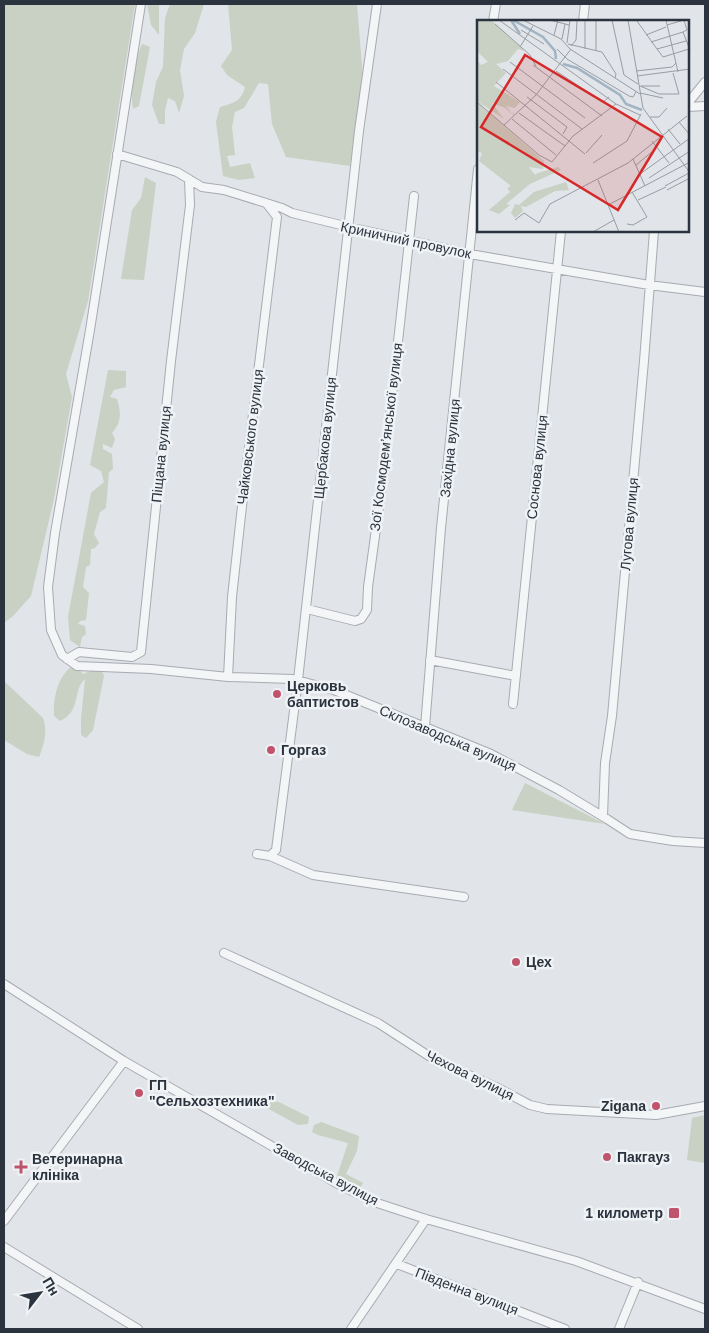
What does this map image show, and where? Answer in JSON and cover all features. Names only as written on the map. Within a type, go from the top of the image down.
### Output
[{"type":"street","points":[[64,657],[51,630],[48,587],[55,533],[90,330],[141,4]]},
{"type":"street","name":"Щербакова вулиця","points":[[270,856],[276,850],[307,609],[359,131],[377,4]]},
{"type":"street","points":[[493,20],[496,4]]},
{"type":"street","points":[[583,20],[585,4]]},
{"type":"street","points":[[689,102],[705,82]]},
{"type":"street","points":[[689,107],[705,106]]},
{"type":"street","name":"Криничний провулок","points":[[117,154],[177,172],[202,187],[224,190],[266,202],[292,213],[408,241],[470,254],[649,285],[705,292]]},
{"type":"street","name":"Піщана вулиця","points":[[64,657],[79,652],[132,657],[140,652],[171,361],[190,205],[189,179]]},
{"type":"street","name":"Західна вулиця","points":[[425,727],[441,528],[477,180]]},
{"type":"street","points":[[189,195],[202,187]]},
{"type":"street","name":"Зої Космодем’янської вулиця","points":[[307,609],[355,621],[361,619],[368,610],[368,587],[414,196]]},
{"type":"street","points":[[266,202],[277,217],[283,213],[292,213]]},
{"type":"street","name":"Чайковського вулиця","points":[[228,677],[232,598],[277,217]]},
{"type":"street","name":"Соснова вулиця","points":[[513,704],[561,232]]},
{"type":"street","name":"Лугова вулиця","points":[[603,816],[605,763],[612,716],[654,232]]},
{"type":"street","name":"Склозаводська вулиця","points":[[64,657],[77,666],[151,669],[228,677],[293,679],[334,690],[491,754],[603,816],[630,834],[672,841],[705,843]]},
{"type":"street","points":[[430,660],[516,676]]},
{"type":"street","points":[[257,854],[270,856],[313,875],[464,897]]},
{"type":"street","name":"Чехова вулиця","points":[[224,953],[378,1023],[435,1060],[530,1104],[547,1109],[656,1115],[705,1106]]},
{"type":"street","name":"Заводська вулиця","points":[[4,984],[124,1061],[336,1183],[374,1202],[426,1219],[576,1260],[705,1309]]},
{"type":"street","points":[[4,1221],[124,1061]]},
{"type":"street","points":[[351,1329],[426,1219]]},
{"type":"street","points":[[4,1247],[138,1329]]},
{"type":"street","name":"Південна вулиця","points":[[396,1264],[565,1329]]},
{"type":"street","points":[[619,1329],[638,1282]]},
{"type":"green space","points":[[4,4],[135,4],[88,301],[66,374],[72,397],[54,499],[31,596],[4,623]]},
{"type":"green space","points":[[147,4],[159,4],[159,35],[151,25]]},
{"type":"green space","points":[[170,4],[204,4],[195,33],[184,49],[180,70],[184,96],[179,113],[175,101],[168,98],[165,110],[165,124],[159,124],[152,105],[156,82],[163,67],[165,18]]},
{"type":"green space","points":[[228,4],[357,4],[363,79],[350,166],[286,157],[272,124],[268,84],[259,83],[244,108],[235,112],[232,127],[235,155],[227,156],[230,167],[250,163],[255,178],[239,180],[223,176],[216,122],[220,107],[239,99],[245,87],[227,75],[221,66],[232,50]]},
{"type":"green space","points":[[142,44],[150,47],[139,106],[133,109],[133,76]]},
{"type":"green space","points":[[145,177],[156,183],[144,280],[121,279],[132,210],[141,198]]},
{"type":"green space","points":[[108,370],[126,371],[126,387],[114,390],[110,397],[117,399],[120,417],[118,425],[112,433],[115,439],[112,448],[103,444],[103,449],[112,454],[113,469],[109,472],[106,508],[100,512],[94,534],[99,543],[95,548],[91,549],[90,565],[86,567],[83,587],[89,593],[86,620],[80,621],[78,624],[85,626],[86,634],[82,637],[80,647],[70,640],[68,617],[91,493],[104,482],[101,471],[90,465]]},
{"type":"green space","points":[[71,667],[77,667],[83,674],[101,669],[104,676],[93,730],[86,738],[81,735],[85,679],[81,684],[74,706],[67,717],[60,721],[54,716],[54,703],[59,683]]},
{"type":"green space","points":[[4,681],[43,718],[44,743],[39,757],[27,754],[4,740]]},
{"type":"green space","points":[[525,783],[605,824],[512,810]]},
{"type":"green space","points":[[270,1101],[279,1102],[309,1117],[308,1124],[298,1125],[267,1108]]},
{"type":"green space","points":[[705,1115],[705,1163],[687,1160],[692,1118]]},
{"type":"green space","points":[[321,1122],[359,1136],[357,1151],[346,1174],[363,1183],[359,1190],[337,1176],[348,1143],[312,1132],[314,1125]]},
{"type":"place","name":"Церковь баптистов","points":[[277,694]]},
{"type":"place","name":"Горгаз","points":[[271,750]]},
{"type":"place","name":"Цех","points":[[516,962]]},
{"type":"place","name":"ГП \"Сельхозтехника\"","points":[[139,1093]]},
{"type":"place","name":"Zigana","points":[[656,1106]]},
{"type":"place","name":"Пакгауз","points":[[607,1157]]},
{"type":"place","name":"Ветеринарна клініка","points":[[21,1167]]},
{"type":"place","name":"1 километр","points":[[674,1213]]}]
